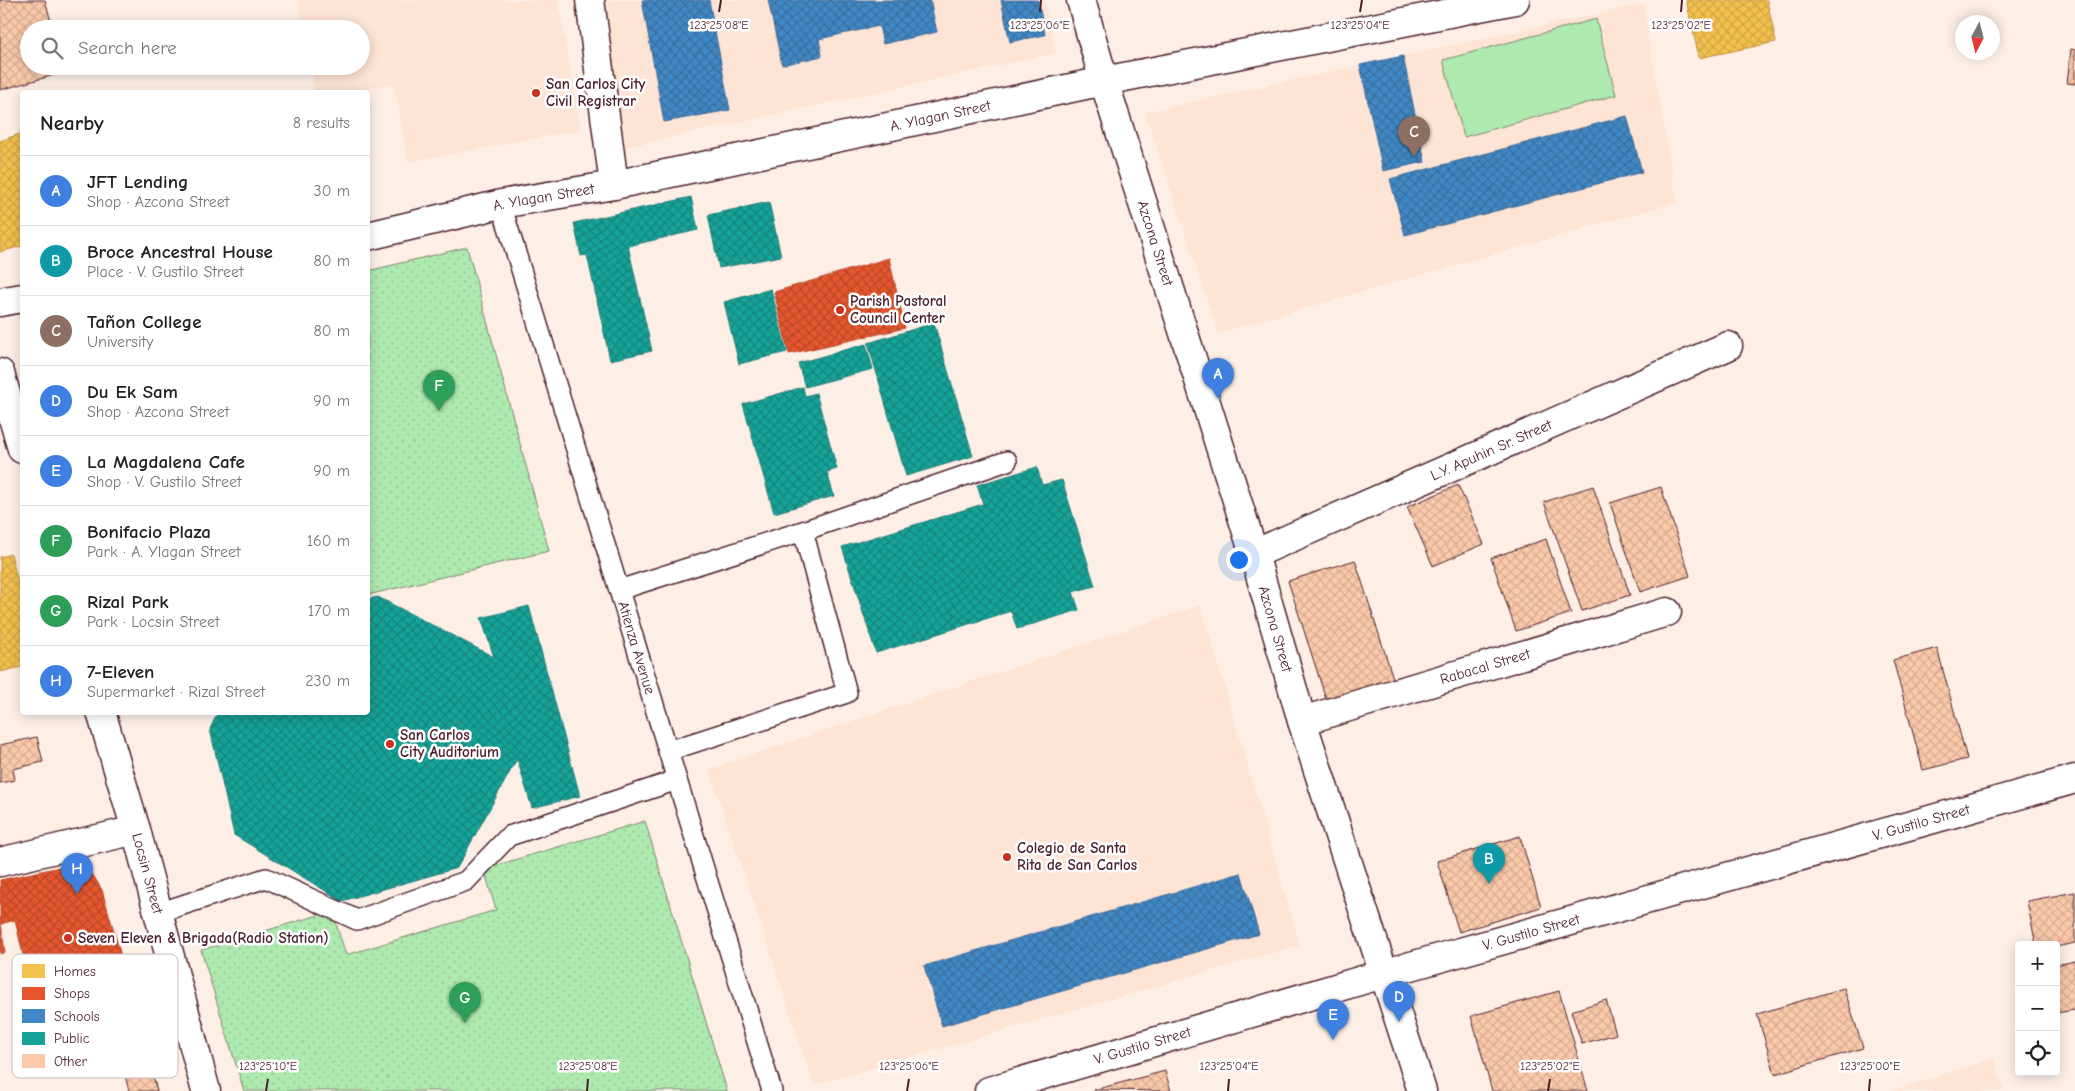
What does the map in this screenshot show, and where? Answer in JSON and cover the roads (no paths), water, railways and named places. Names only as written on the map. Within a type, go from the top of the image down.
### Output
[{"type":"street","points":[[590,0],[614,185]]},
{"type":"street","name":"Azcona Street","points":[[1080,0],[1254,554],[1302,721],[1386,973],[1422,1091]]},
{"type":"street","name":"A. Ylagan Street","points":[[370,236],[501,204],[614,185],[1104,81],[1515,0]]},
{"type":"street","points":[[0,302],[20,298]]},
{"type":"street","name":"L.Y. Apuhin Sr. Street","points":[[1254,554],[1728,346]]},
{"type":"street","points":[[0,373],[20,442]]},
{"type":"street","name":"Rabacal Street","points":[[1302,721],[1667,612]]},
{"type":"street","name":"Locsin Street","points":[[102,715],[136,830],[169,954]]},
{"type":"street","name":"V. Gustilo Street","points":[[989,1091],[1386,973],[2075,779]]},
{"type":"street","points":[[0,862],[136,830]]},
{"type":"street","name":"Locsin Street","points":[[178,987],[206,1091]]},
{"type":"lane","name":"Atienza Avenue","points":[[501,204],[772,1091]]},
{"type":"lane","points":[[620,590],[803,531],[1007,461]]},
{"type":"lane","points":[[668,751],[847,693],[803,531]]},
{"type":"lane","points":[[158,913],[266,878],[357,920],[466,881],[508,836],[677,780]]},
{"type":"place","name":"San Carlos City Civil Registrar","points":[[536,93]]},
{"type":"place","name":"Tañon College","points":[[1414,157]]},
{"type":"place","name":"Parish Pastoral Council Center","points":[[840,310]]},
{"type":"place","name":"JFT Lending","points":[[1218,399]]},
{"type":"place","name":"Bonifacio Plaza","points":[[439,411]]},
{"type":"place","name":"San Carlos City Auditorium","points":[[390,744]]},
{"type":"place","name":"Colegio de Santa Rita de San Carlos","points":[[1007,857]]},
{"type":"place","name":"Broce Ancestral House","points":[[1489,884]]},
{"type":"place","name":"7-Eleven","points":[[77,894]]},
{"type":"place","name":"Seven Eleven & Brigada(Radio Station)","points":[[68,938]]},
{"type":"place","name":"Du Ek Sam","points":[[1399,1022]]},
{"type":"place","name":"Rizal Park","points":[[465,1023]]},
{"type":"place","name":"La Magdalena Cafe","points":[[1333,1040]]}]
